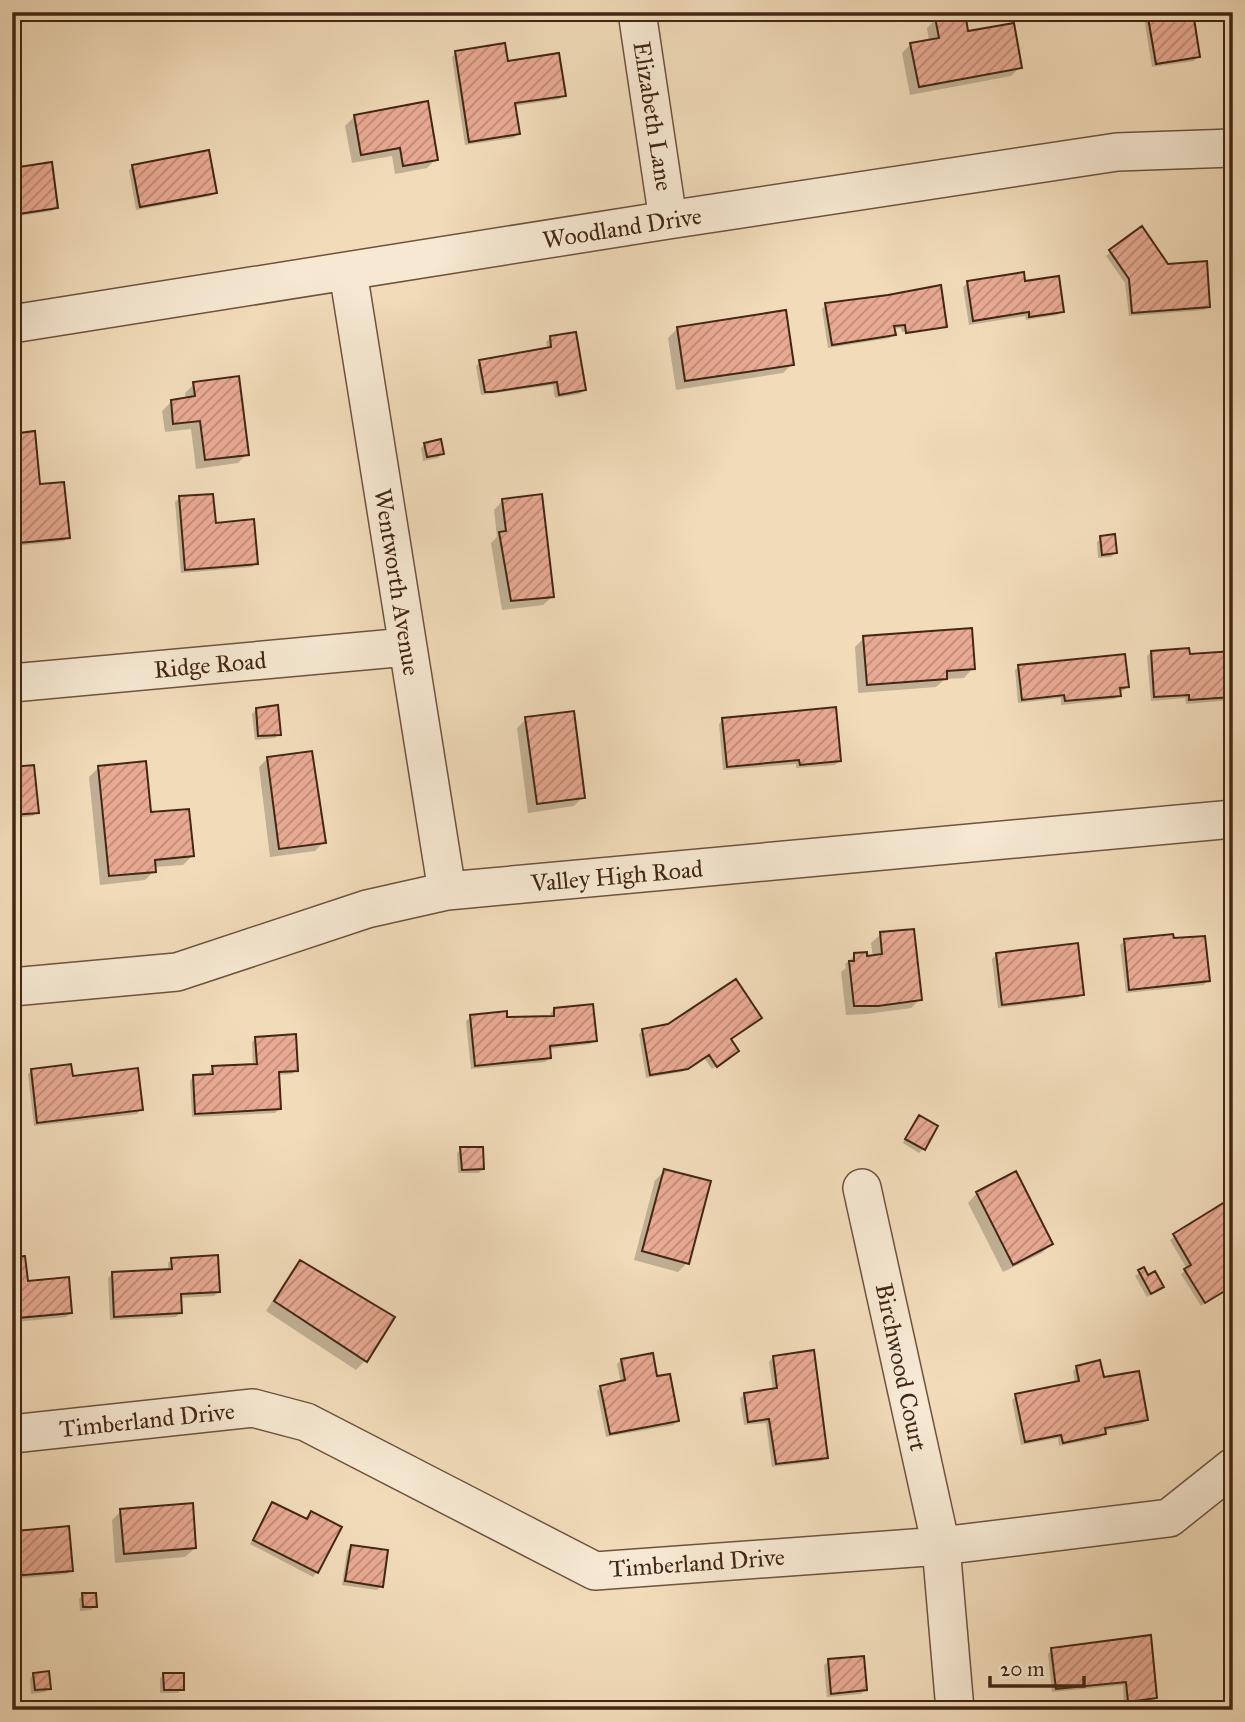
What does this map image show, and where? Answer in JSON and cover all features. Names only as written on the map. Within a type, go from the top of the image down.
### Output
[{"type":"street","name":"Elizabeth Lane","points":[[637,12],[668,220]]},
{"type":"street","name":"Woodland Drive","points":[[12,324],[1117,152],[1233,148]]},
{"type":"street","name":"Wentworth Avenue","points":[[348,272],[447,891]]},
{"type":"street","name":"Ridge Road","points":[[12,683],[407,648]]},
{"type":"street","name":"Valley High Road","points":[[12,987],[177,972],[367,909],[447,891],[1233,819]]},
{"type":"street","name":"Birchwood Court","points":[[862,1188],[941,1545],[955,1710]]},
{"type":"street","name":"Timberland Drive","points":[[12,1434],[253,1408],[306,1422],[596,1571],[941,1545],[1169,1518],[1233,1467]]},
{"type":"building","points":[[965,12],[968,31],[1014,23],[1022,68],[919,87],[910,43],[939,38],[935,17]]},
{"type":"building","points":[[1147,12],[1193,12],[1200,57],[1156,64]]},
{"type":"building","points":[[505,43],[508,61],[559,53],[566,96],[515,103],[520,134],[469,142],[455,51]]},
{"type":"building","points":[[428,101],[438,160],[403,166],[400,148],[361,155],[354,115]]},
{"type":"building","points":[[209,150],[217,193],[140,207],[132,165]]},
{"type":"building","points":[[52,162],[58,208],[12,215],[12,168]]},
{"type":"building","points":[[1142,226],[1168,264],[1207,261],[1210,307],[1132,313],[1129,279],[1109,250]]},
{"type":"building","points":[[1024,272],[1025,281],[1059,276],[1064,312],[1029,317],[1029,312],[973,321],[967,281]]},
{"type":"building","points":[[941,285],[947,327],[906,333],[905,325],[894,326],[896,335],[832,345],[825,303]]},
{"type":"building","points":[[786,310],[794,365],[685,381],[677,327]]},
{"type":"building","points":[[576,332],[586,390],[559,395],[557,382],[485,392],[479,360],[551,347],[550,336]]},
{"type":"building","points":[[239,376],[249,455],[205,460],[200,421],[173,424],[171,400],[195,396],[193,382]]},
{"type":"building","points":[[35,431],[40,484],[64,482],[70,538],[19,543],[12,479],[12,434]]},
{"type":"building","points":[[441,439],[444,454],[427,457],[424,443]]},
{"type":"building","points":[[213,494],[216,523],[254,519],[258,564],[185,570],[179,496]]},
{"type":"building","points":[[542,494],[554,597],[511,601],[499,532],[506,531],[502,499]]},
{"type":"building","points":[[1115,534],[1117,553],[1102,555],[1100,536]]},
{"type":"building","points":[[972,628],[975,669],[947,671],[947,679],[867,685],[863,636]]},
{"type":"building","points":[[1189,648],[1190,654],[1233,651],[1233,697],[1189,700],[1189,695],[1154,697],[1151,651]]},
{"type":"building","points":[[1125,654],[1129,687],[1120,688],[1121,696],[1065,701],[1064,695],[1022,700],[1018,665]]},
{"type":"building","points":[[278,705],[281,735],[258,736],[256,708]]},
{"type":"building","points":[[836,707],[841,761],[800,765],[799,760],[727,767],[722,718]]},
{"type":"building","points":[[574,711],[585,798],[537,804],[525,717]]},
{"type":"building","points":[[312,751],[326,843],[279,849],[267,757]]},
{"type":"building","points":[[146,761],[151,812],[189,809],[194,856],[155,860],[156,872],[109,876],[98,766]]},
{"type":"building","points":[[34,765],[39,813],[12,815],[12,767]]},
{"type":"building","points":[[914,929],[922,1000],[878,1006],[854,1006],[849,961],[854,961],[854,953],[867,952],[867,956],[882,954],[880,932]]},
{"type":"building","points":[[1173,934],[1174,938],[1205,936],[1210,981],[1129,990],[1124,939]]},
{"type":"building","points":[[1078,943],[1084,995],[1002,1005],[996,953]]},
{"type":"building","points":[[736,979],[762,1018],[731,1039],[739,1051],[717,1067],[709,1055],[688,1069],[650,1075],[642,1029],[668,1024]]},
{"type":"building","points":[[593,1004],[597,1041],[550,1046],[551,1058],[475,1066],[470,1015],[507,1011],[507,1017],[554,1016],[554,1008]]},
{"type":"building","points":[[296,1034],[298,1071],[279,1072],[281,1109],[195,1114],[193,1075],[213,1074],[212,1066],[257,1064],[255,1037]]},
{"type":"building","points":[[71,1064],[73,1076],[138,1068],[143,1110],[37,1123],[31,1069]]},
{"type":"building","points":[[919,1115],[938,1126],[925,1150],[905,1139]]},
{"type":"building","points":[[460,1147],[483,1147],[484,1169],[462,1170]]},
{"type":"building","points":[[664,1169],[711,1181],[689,1264],[642,1251]]},
{"type":"building","points":[[1016,1171],[1053,1244],[1013,1265],[976,1192]]},
{"type":"building","points":[[1233,1197],[1233,1286],[1205,1303],[1184,1269],[1191,1265],[1173,1234]]},
{"type":"building","points":[[218,1255],[220,1292],[181,1294],[182,1313],[114,1317],[112,1272],[172,1269],[171,1258]]},
{"type":"building","points":[[25,1256],[28,1281],[69,1277],[72,1313],[18,1318],[19,1326],[12,1326],[12,1257]]},
{"type":"building","points":[[300,1260],[395,1317],[367,1362],[274,1301]]},
{"type":"building","points":[[1144,1267],[1148,1275],[1155,1271],[1164,1287],[1151,1294],[1138,1270]]},
{"type":"building","points":[[814,1350],[828,1458],[776,1464],[769,1419],[748,1422],[744,1393],[777,1388],[773,1356]]},
{"type":"building","points":[[653,1353],[657,1376],[670,1374],[679,1421],[610,1434],[600,1386],[625,1380],[621,1359]]},
{"type":"building","points":[[1100,1360],[1104,1377],[1139,1371],[1148,1420],[1105,1428],[1106,1434],[1063,1443],[1061,1435],[1025,1442],[1015,1394],[1079,1381],[1076,1366]]},
{"type":"building","points":[[272,1502],[307,1519],[311,1511],[342,1527],[318,1573],[253,1540]]},
{"type":"building","points":[[193,1503],[196,1548],[124,1554],[120,1509]]},
{"type":"building","points":[[15,1519],[16,1531],[69,1526],[73,1571],[12,1576],[12,1520]]},
{"type":"building","points":[[351,1545],[388,1550],[383,1587],[345,1581]]},
{"type":"building","points":[[82,1593],[96,1593],[97,1607],[83,1607]]},
{"type":"building","points":[[1151,1635],[1157,1698],[1128,1702],[1126,1682],[1056,1689],[1051,1648]]},
{"type":"building","points":[[864,1656],[867,1690],[831,1694],[828,1659]]},
{"type":"building","points":[[49,1671],[51,1689],[35,1690],[33,1673]]},
{"type":"building","points":[[163,1673],[184,1673],[184,1690],[164,1690]]}]
